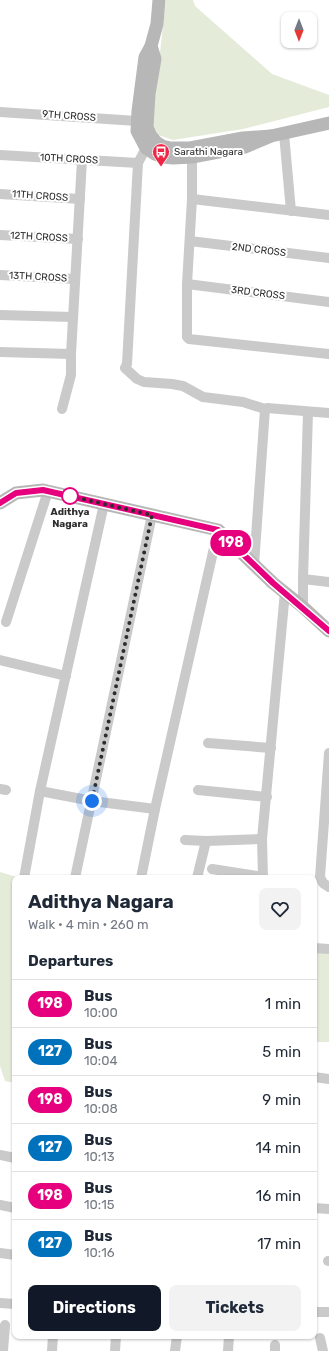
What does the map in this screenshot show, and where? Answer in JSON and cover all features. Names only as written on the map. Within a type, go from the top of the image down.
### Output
[{"type":"main road","points":[[159,0],[157,24],[151,46],[145,56],[137,121],[137,131],[150,144],[155,154],[173,158],[245,147],[278,135],[329,123]]},
{"type":"main road","points":[[150,144],[151,136],[147,127],[149,94],[155,59],[151,46]]},
{"type":"main road","points":[[150,144],[170,148],[190,148],[243,138],[278,135]]},
{"type":"main road","points":[[0,503],[16,493],[43,490],[218,530],[254,565],[329,631]]},
{"type":"street","name":"9TH CROSS","points":[[0,112],[137,121]]},
{"type":"street","points":[[278,135],[291,211]]},
{"type":"street","points":[[150,144],[138,163],[127,364],[125,368],[144,382],[183,386],[203,397],[243,402],[265,409],[329,413]]},
{"type":"street","name":"10TH CROSS","points":[[0,155],[138,163]]},
{"type":"street","points":[[192,156],[192,199],[187,284],[187,337],[191,340],[329,354]]},
{"type":"street","points":[[62,410],[71,375],[82,160]]},
{"type":"street","name":"11TH CROSS","points":[[0,194],[80,199]]},
{"type":"street","points":[[192,199],[329,215]]},
{"type":"street","name":"12TH CROSS","points":[[0,235],[78,238]]},
{"type":"street","name":"2ND CROSS","points":[[190,241],[329,258]]},
{"type":"street","name":"13TH CROSS","points":[[0,275],[75,279]]},
{"type":"street","name":"3RD CROSS","points":[[187,284],[329,302]]},
{"type":"street","points":[[0,314],[73,317]]},
{"type":"street","points":[[0,352],[71,354]]},
{"type":"street","points":[[254,565],[265,409]]},
{"type":"street","points":[[303,607],[308,412]]},
{"type":"street","points":[[6,622],[48,491]]},
{"type":"street","points":[[25,875],[40,791],[104,504]]},
{"type":"street","points":[[77,875],[152,515]]},
{"type":"street","points":[[142,875],[218,530]]},
{"type":"street","points":[[303,579],[329,582]]},
{"type":"street","points":[[263,875],[262,839],[285,592]]},
{"type":"street","points":[[0,660],[66,676]]},
{"type":"street","points":[[208,743],[271,748]]},
{"type":"street","points":[[328,887],[320,877],[329,753]]},
{"type":"street","points":[[198,790],[267,797]]},
{"type":"street","points":[[40,791],[92,801],[155,809]]},
{"type":"street","points":[[185,840],[206,841],[262,839]]},
{"type":"street","points":[[198,875],[206,841]]},
{"type":"street","points":[[212,869],[250,875]]},
{"type":"street","points":[[317,948],[329,949]]},
{"type":"street","points":[[317,1077],[329,1078]]},
{"type":"street","points":[[0,1155],[12,1157]]},
{"type":"street","points":[[0,1205],[12,1207]]},
{"type":"street","points":[[317,1208],[329,1209]]},
{"type":"street","points":[[0,1253],[12,1255]]},
{"type":"street","points":[[0,1303],[12,1304]]},
{"type":"street","points":[[317,1312],[329,1312]]},
{"type":"street","points":[[3,1351],[5,1325]]},
{"type":"street","points":[[320,1338],[323,1351]]},
{"type":"street","points":[[52,1351],[53,1339]]},
{"type":"street","points":[[114,1351],[116,1339]]},
{"type":"street","points":[[175,1351],[177,1339]]},
{"type":"street","points":[[228,1351],[229,1339]]},
{"type":"green space","points":[[166,0],[193,0],[195,6],[272,74],[329,95],[329,107],[243,129],[173,140],[158,135],[152,122]]},
{"type":"green space","points":[[0,872],[12,876],[12,1082],[5,1081],[0,1066]]},
{"type":"green space","points":[[317,952],[329,954],[329,1042],[317,1042]]},
{"type":"bus line","name":"198","points":[[0,503],[16,493],[43,490],[218,530],[273,583],[303,607],[329,631]]},
{"type":"place","name":"Sarathi Nagara","points":[[161,167]]},
{"type":"place","name":"Adithya Nagara","points":[[70,496]]},
{"type":"route","points":[[70,496],[152,515],[92,801]]}]
